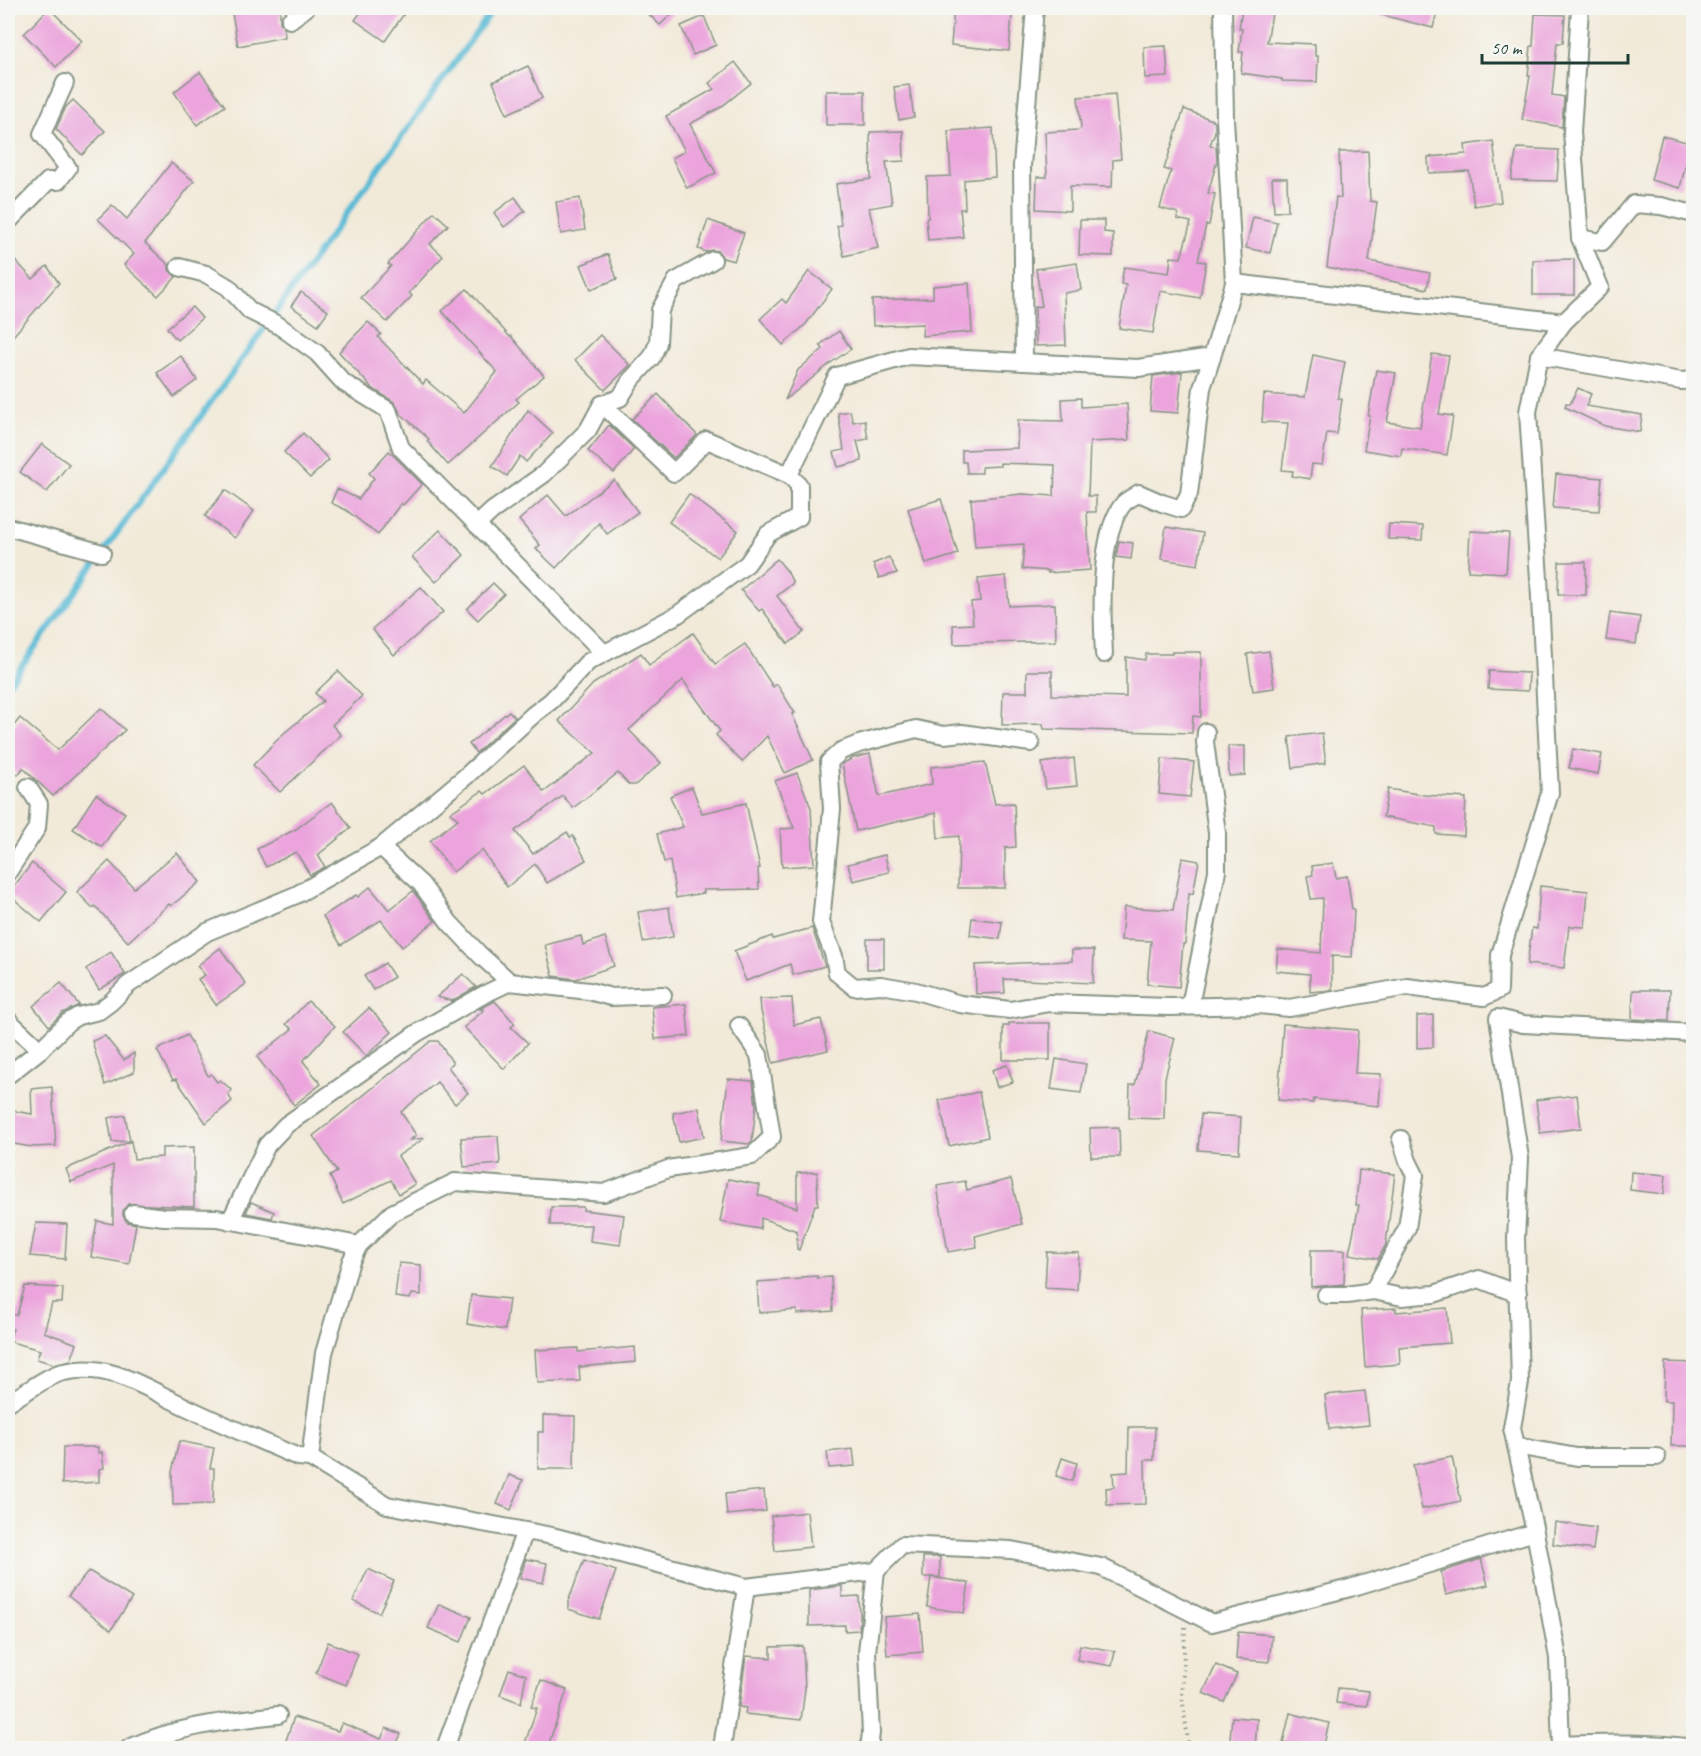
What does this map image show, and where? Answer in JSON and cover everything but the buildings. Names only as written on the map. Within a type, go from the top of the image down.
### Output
[{"type":"street","points":[[290,20],[306,8]]},
{"type":"street","points":[[1024,362],[1022,166],[1035,8]]},
{"type":"street","points":[[1104,654],[1104,566],[1112,525],[1124,503],[1139,493],[1181,508],[1189,494],[1202,388],[1234,282],[1225,118],[1223,8]]},
{"type":"street","points":[[1031,743],[962,733],[944,735],[916,729],[841,751],[829,762],[832,809],[821,922],[834,956],[837,973],[854,987],[881,985],[916,991],[960,1004],[1010,1010],[1049,1003],[1258,1005],[1289,1008],[1407,987],[1484,997],[1499,990],[1500,955],[1550,793],[1528,412],[1539,356],[1564,322],[1600,287],[1580,238],[1572,132],[1583,8]]},
{"type":"street","points":[[8,222],[48,182],[58,181],[68,168],[42,134],[65,83]]},
{"type":"street","points":[[1580,238],[1602,242],[1634,204],[1661,206],[1694,214]]},
{"type":"street","points":[[477,525],[492,511],[544,474],[588,430],[602,404],[620,398],[631,380],[652,357],[658,343],[660,310],[676,281],[713,260]]},
{"type":"street","points":[[179,267],[206,274],[228,287],[250,311],[278,325],[302,342],[317,353],[344,383],[388,410],[401,448],[604,653]]},
{"type":"street","points":[[1234,282],[1564,322]]},
{"type":"street","points":[[789,475],[837,376],[909,356],[1138,368],[1212,357]]},
{"type":"street","points":[[1539,356],[1681,381],[1694,380]]},
{"type":"street","points":[[8,1075],[40,1050],[68,1022],[78,1016],[99,1011],[128,985],[207,932],[296,895],[381,847],[551,701],[588,662],[677,615],[747,564],[768,534],[800,517],[799,485],[789,475],[707,440],[674,473],[602,404]]},
{"type":"street","points":[[8,527],[102,553]]},
{"type":"street","points":[[1190,1006],[1217,871],[1217,833],[1205,742],[1206,732]]},
{"type":"street","points":[[8,872],[36,828],[39,804],[28,787]]},
{"type":"street","points":[[381,847],[421,884],[449,922],[510,982]]},
{"type":"street","points":[[230,1221],[267,1145],[286,1125],[417,1033],[510,982],[589,991],[610,997],[663,995]]},
{"type":"street","points":[[1484,997],[1498,1018],[1520,1158],[1516,1239],[1520,1382],[1512,1428],[1535,1532],[1558,1658],[1561,1747],[1602,1743],[1660,1743],[1694,1748]]},
{"type":"street","points":[[1498,1018],[1534,1025],[1694,1033]]},
{"type":"street","points":[[8,1020],[40,1050]]},
{"type":"street","points":[[310,1458],[324,1353],[351,1261],[359,1245],[392,1213],[455,1182],[604,1193],[668,1169],[752,1156],[772,1137],[759,1055],[739,1026]]},
{"type":"street","points":[[1373,1291],[1407,1228],[1415,1175],[1401,1139]]},
{"type":"street","points":[[133,1213],[164,1217],[217,1218],[359,1245]]},
{"type":"street","points":[[1326,1295],[1373,1291],[1402,1297],[1434,1294],[1479,1279],[1518,1294]]},
{"type":"street","points":[[8,1402],[61,1372],[82,1369],[106,1372],[135,1380],[186,1408],[298,1456],[310,1458],[387,1505],[525,1531],[746,1587],[876,1571],[902,1545],[1011,1550],[1101,1568],[1212,1623],[1350,1588],[1535,1532]]},
{"type":"street","points":[[1516,1446],[1577,1458],[1657,1457]]},
{"type":"street","points":[[445,1749],[525,1531]]},
{"type":"street","points":[[869,1749],[871,1733],[867,1652],[876,1571]]},
{"type":"street","points":[[722,1749],[746,1587]]},
{"type":"street","points":[[129,1749],[153,1737],[183,1728],[278,1715]]},
{"type":"path","points":[[1186,1610],[1182,1697],[1189,1749]]},
{"type":"waterway","points":[[8,685],[494,8]]}]
